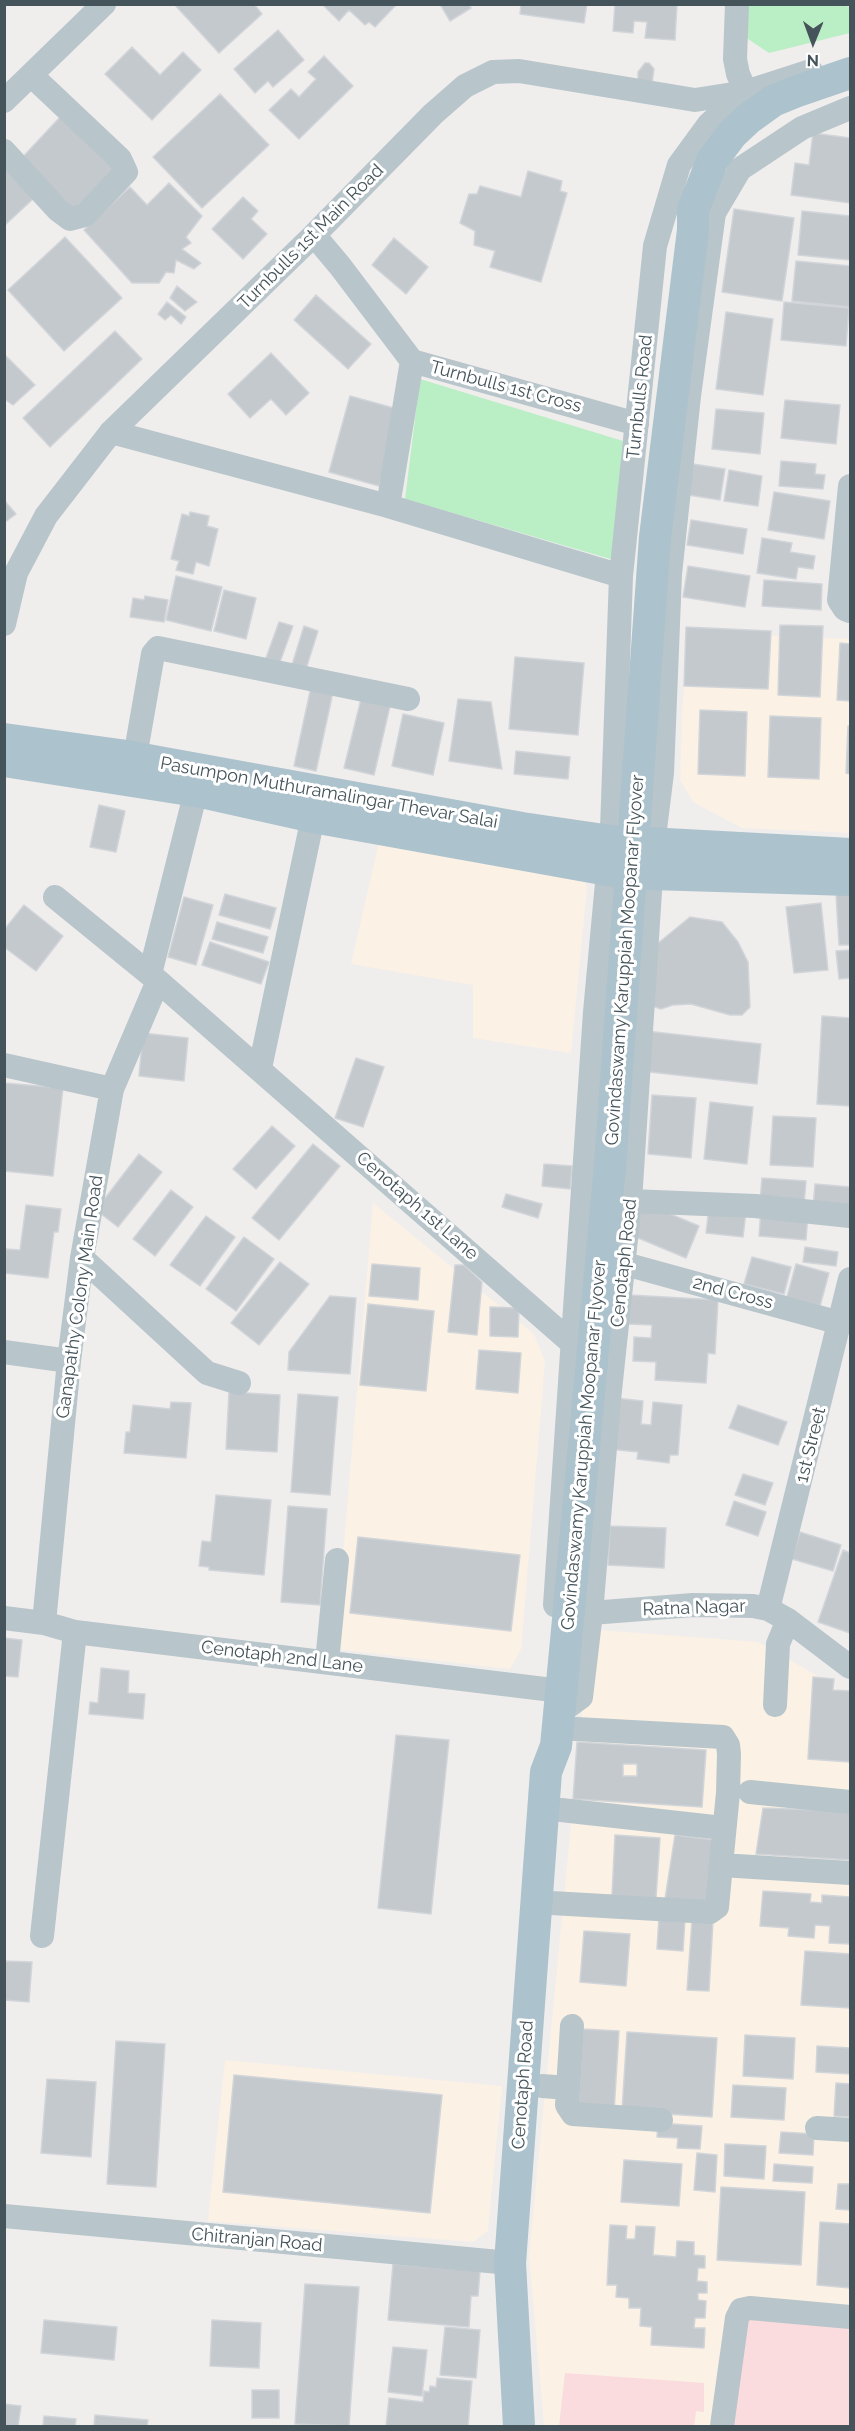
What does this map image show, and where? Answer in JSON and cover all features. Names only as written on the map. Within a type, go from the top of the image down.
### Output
[{"type":"main road","name":"Govindaswamy Karuppiah Moopanar Flyover","points":[[559,1719],[610,1166],[655,537],[693,230],[705,216],[713,190],[724,167],[744,140],[797,98],[850,73]]},
{"type":"main road","name":"Govindaswamy Karuppiah Moopanar Flyover","points":[[797,98],[850,91]]},
{"type":"main road","name":"Pasumpon Muthuramalingar Thevar Salai","points":[[4,739],[135,758],[522,828],[610,855]]},
{"type":"main road","name":"Pasumpon Muthuramalingar Thevar Salai","points":[[4,761],[196,791],[313,818],[652,859]]},
{"type":"main road","points":[[652,859],[850,854]]},
{"type":"main road","points":[[652,859],[850,880]]},
{"type":"main road","name":"Cenotaph Road","points":[[535,2427],[530,2259],[555,2087],[551,1903],[564,1770],[559,1719]]},
{"type":"main road","name":"Cenotaph Road","points":[[519,2427],[510,2263],[546,1772],[559,1719]]},
{"type":"street","points":[[4,101],[104,4]]},
{"type":"street","points":[[737,4],[735,59],[738,74],[746,92]]},
{"type":"street","name":"Turnbulls Road","points":[[610,855],[621,576],[655,246],[679,165],[709,124],[746,92],[850,60]]},
{"type":"street","name":"Turnbulls 1st Main Road","points":[[4,624],[16,573],[46,516],[111,432],[314,235],[433,114],[465,86],[493,72],[519,71],[695,100],[746,92]]},
{"type":"street","points":[[4,151],[58,210],[70,219],[85,215],[126,172],[120,159],[31,75]]},
{"type":"street","points":[[566,1641],[554,1616],[595,1012],[610,855],[652,859],[662,773],[670,574],[689,396],[714,213],[740,169],[802,128],[850,108]]},
{"type":"street","points":[[314,235],[412,362]]},
{"type":"street","name":"Turnbulls 1st Cross","points":[[388,506],[412,362],[637,423]]},
{"type":"street","points":[[111,432],[388,506],[621,576]]},
{"type":"street","points":[[846,608],[839,594],[850,486]]},
{"type":"street","points":[[135,758],[153,654],[158,648],[408,699]]},
{"type":"street","name":"Ganapathy Colony Main Road","points":[[44,1623],[69,1361],[82,1258],[112,1089],[154,977],[196,791]]},
{"type":"street","points":[[260,1068],[313,818]]},
{"type":"street","name":"Cenotaph Road","points":[[559,1719],[581,1697],[591,1613],[609,1400],[625,1264],[652,859]]},
{"type":"street","name":"Cenotaph 1st Lane","points":[[55,897],[154,977],[260,1068],[573,1344]]},
{"type":"street","points":[[4,1065],[112,1089]]},
{"type":"street","points":[[630,1201],[755,1206],[850,1216]]},
{"type":"street","points":[[82,1258],[207,1372],[239,1383]]},
{"type":"street","name":"2nd Cross","points":[[625,1264],[840,1323]]},
{"type":"street","name":"1st Street","points":[[775,1705],[778,1615],[850,1279]]},
{"type":"street","points":[[4,1352],[69,1361]]},
{"type":"street","points":[[327,1662],[337,1560]]},
{"type":"street","name":"Ratna Nagar","points":[[591,1613],[693,1605],[753,1606],[778,1615]]},
{"type":"street","points":[[778,1615],[850,1667]]},
{"type":"street","name":"Cenotaph 2nd Lane","points":[[4,1618],[44,1623],[75,1632],[327,1662],[559,1719],[723,1737],[728,1745],[729,1754],[728,1793],[723,1828]]},
{"type":"street","points":[[42,1936],[75,1632]]},
{"type":"street","points":[[750,1792],[850,1802]]},
{"type":"street","points":[[551,1903],[710,1912],[717,1907],[723,1828],[561,1810]]},
{"type":"street","points":[[721,1865],[850,1873]]},
{"type":"street","points":[[572,2026],[555,2087],[573,2114],[661,2120]]},
{"type":"street","points":[[817,2127],[850,2130]]},
{"type":"street","name":"Chitranjan Road","points":[[4,2216],[510,2263]]},
{"type":"street","points":[[722,2427],[737,2318],[741,2310],[750,2308],[850,2317]]},
{"type":"shaded area","points":[[689,632],[850,639],[850,833],[742,828],[693,802],[680,780],[682,714]]},
{"type":"shaded area","points":[[379,842],[580,874],[587,887],[571,1053],[473,1038],[473,985],[351,964]]},
{"type":"shaded area","points":[[373,1203],[534,1334],[545,1361],[521,1649],[510,1669],[335,1649]]},
{"type":"shaded area","points":[[599,1630],[758,1642],[835,1686],[850,1714],[850,2426],[544,2426],[529,2256],[588,1649]]},
{"type":"shaded area","points":[[225,2060],[502,2086],[488,2231],[473,2242],[208,2221]]},
{"type":"shaded area","points":[[747,2316],[850,2325],[850,2426],[733,2426]]},
{"type":"shaded area","points":[[565,2373],[704,2383],[704,2412],[696,2411],[694,2426],[559,2426]]},
{"type":"green space","points":[[836,4],[850,7],[850,33],[769,53],[742,35],[744,5]]},
{"type":"green space","points":[[420,379],[623,441],[614,560],[405,499]]},
{"type":"building","points":[[174,4],[254,4],[262,14],[219,53]]},
{"type":"building","points":[[322,4],[397,4],[375,27],[369,22],[365,25],[349,10],[339,21]]},
{"type":"building","points":[[440,4],[468,4],[471,8],[450,21]]},
{"type":"building","points":[[521,4],[587,4],[584,23],[520,14]]},
{"type":"building","points":[[615,4],[677,4],[675,40],[645,38],[647,22],[634,21],[633,33],[613,31]]},
{"type":"building","points":[[278,30],[304,60],[273,87],[268,81],[255,93],[234,69]]},
{"type":"building","points":[[132,47],[160,75],[183,52],[201,70],[152,120],[105,74]]},
{"type":"building","points":[[324,56],[353,86],[299,139],[269,110],[291,89],[299,97],[316,79],[308,72]]},
{"type":"building","points":[[645,63],[649,63],[654,69],[652,83],[638,84],[638,72]]},
{"type":"building","points":[[220,94],[269,145],[202,208],[153,157]]},
{"type":"building","points":[[62,115],[117,166],[73,213],[18,162]]},
{"type":"building","points":[[813,133],[850,138],[850,203],[791,195],[795,163],[809,165]]},
{"type":"building","points":[[4,168],[34,198],[4,226]]},
{"type":"building","points":[[528,171],[562,181],[560,191],[567,193],[541,282],[490,267],[495,251],[474,245],[475,231],[460,223],[469,194],[477,194],[480,186],[521,197]]},
{"type":"building","points":[[169,183],[202,216],[186,237],[191,243],[182,249],[201,263],[194,269],[176,260],[174,273],[166,272],[159,283],[132,283],[84,230],[130,187],[147,205]]},
{"type":"building","points":[[243,197],[258,211],[251,219],[267,234],[243,259],[212,229]]},
{"type":"building","points":[[734,209],[794,218],[782,301],[722,292]]},
{"type":"building","points":[[802,211],[850,216],[850,260],[798,255]]},
{"type":"building","points":[[65,237],[122,298],[64,351],[8,290]]},
{"type":"building","points":[[394,238],[428,267],[406,294],[372,265]]},
{"type":"building","points":[[796,261],[850,266],[850,307],[792,301]]},
{"type":"building","points":[[177,286],[197,302],[185,311],[170,298]]},
{"type":"building","points":[[316,295],[371,344],[348,369],[294,320]]},
{"type":"building","points":[[167,302],[186,317],[181,324],[171,315],[165,320],[158,314]]},
{"type":"building","points":[[784,302],[849,308],[846,346],[781,340]]},
{"type":"building","points":[[726,312],[773,319],[763,395],[716,389]]},
{"type":"building","points":[[115,331],[142,359],[50,447],[23,418]]},
{"type":"building","points":[[271,353],[309,393],[286,415],[271,399],[250,418],[228,394]]},
{"type":"building","points":[[4,354],[35,385],[13,405],[4,399]]},
{"type":"building","points":[[350,396],[401,410],[379,486],[329,472]]},
{"type":"building","points":[[785,400],[840,405],[836,444],[781,438]]},
{"type":"building","points":[[716,409],[764,413],[760,454],[712,449]]},
{"type":"building","points":[[781,461],[816,464],[815,474],[825,475],[823,489],[779,486]]},
{"type":"building","points":[[693,464],[725,469],[720,500],[688,495]]},
{"type":"building","points":[[729,470],[762,476],[758,506],[724,501]]},
{"type":"building","points":[[774,492],[830,501],[824,539],[768,530]]},
{"type":"building","points":[[4,500],[16,514],[4,523]]},
{"type":"building","points":[[190,512],[209,516],[207,526],[218,529],[209,566],[196,562],[193,574],[176,570],[179,561],[171,559],[182,514],[189,516]]},
{"type":"building","points":[[691,520],[747,529],[743,554],[687,545]]},
{"type":"building","points":[[762,538],[792,543],[790,552],[815,556],[813,569],[798,567],[796,579],[757,573]]},
{"type":"building","points":[[688,566],[750,576],[745,607],[683,597]]},
{"type":"building","points":[[176,576],[222,587],[211,631],[166,620]]},
{"type":"building","points":[[764,580],[822,584],[821,610],[762,606]]},
{"type":"building","points":[[224,590],[256,598],[246,639],[214,631]]},
{"type":"building","points":[[145,596],[168,600],[164,622],[130,617],[133,598],[144,600]]},
{"type":"building","points":[[279,622],[293,626],[280,662],[266,658]]},
{"type":"building","points":[[780,625],[823,626],[820,697],[778,695]]},
{"type":"building","points":[[304,626],[318,631],[306,669],[292,665]]},
{"type":"building","points":[[686,627],[771,631],[768,689],[684,686]]},
{"type":"building","points":[[840,643],[850,644],[850,701],[837,700]]},
{"type":"building","points":[[515,657],[584,663],[578,735],[509,729]]},
{"type":"building","points":[[311,687],[333,692],[316,771],[294,766]]},
{"type":"building","points":[[361,699],[390,706],[374,775],[344,768]]},
{"type":"building","points":[[458,699],[491,702],[502,769],[449,761]]},
{"type":"building","points":[[700,710],[747,712],[745,776],[698,774]]},
{"type":"building","points":[[403,714],[444,723],[433,775],[392,766]]},
{"type":"building","points":[[770,716],[821,718],[819,779],[768,777]]},
{"type":"building","points":[[848,726],[850,726],[850,774],[846,773]]},
{"type":"building","points":[[516,751],[570,757],[568,779],[514,774]]},
{"type":"building","points":[[99,805],[125,811],[116,852],[90,847]]},
{"type":"building","points":[[850,893],[850,945],[839,945],[836,894]]},
{"type":"building","points":[[225,894],[276,908],[270,929],[219,915]]},
{"type":"building","points":[[184,897],[213,905],[196,965],[168,957]]},
{"type":"building","points":[[821,903],[828,970],[794,973],[786,907]]},
{"type":"building","points":[[24,905],[63,936],[36,971],[4,947],[4,930]]},
{"type":"building","points":[[690,917],[722,922],[738,942],[748,962],[750,1007],[742,1015],[730,1015],[691,1004],[673,1005],[661,1009],[646,1004],[657,944]]},
{"type":"building","points":[[217,922],[268,937],[263,953],[212,939]]},
{"type":"building","points":[[210,942],[269,962],[261,984],[202,965]]},
{"type":"building","points":[[850,950],[850,978],[839,979],[836,951]]},
{"type":"building","points":[[822,1016],[850,1018],[850,1106],[817,1104]]},
{"type":"building","points":[[646,1031],[761,1044],[757,1084],[641,1071]]},
{"type":"building","points":[[143,1033],[188,1038],[184,1081],[139,1076]]},
{"type":"building","points":[[356,1058],[384,1067],[363,1127],[335,1118]]},
{"type":"building","points":[[4,1083],[63,1088],[53,1176],[4,1171]]},
{"type":"building","points":[[652,1095],[696,1098],[691,1158],[648,1154]]},
{"type":"building","points":[[710,1102],[753,1107],[747,1164],[704,1159]]},
{"type":"building","points":[[773,1116],[816,1118],[813,1167],[770,1165]]},
{"type":"building","points":[[272,1126],[295,1146],[256,1189],[233,1169]]},
{"type":"building","points":[[313,1144],[340,1166],[279,1240],[252,1218]]},
{"type":"building","points":[[139,1154],[162,1172],[118,1227],[96,1210]]},
{"type":"building","points":[[544,1164],[572,1166],[570,1189],[542,1186]]},
{"type":"building","points":[[762,1178],[806,1181],[804,1205],[760,1201]]},
{"type":"building","points":[[815,1184],[850,1187],[850,1211],[813,1208]]},
{"type":"building","points":[[171,1190],[193,1207],[155,1256],[133,1239]]},
{"type":"building","points":[[506,1194],[542,1204],[538,1218],[502,1207]]},
{"type":"building","points":[[644,1203],[699,1226],[686,1258],[631,1235]]},
{"type":"building","points":[[26,1205],[61,1209],[58,1232],[54,1232],[48,1278],[4,1273],[6,1249],[20,1250]]},
{"type":"building","points":[[709,1208],[746,1212],[743,1237],[706,1233]]},
{"type":"building","points":[[761,1210],[808,1214],[806,1240],[759,1236]]},
{"type":"building","points":[[206,1216],[235,1237],[200,1286],[170,1265]]},
{"type":"building","points":[[244,1237],[274,1259],[236,1311],[206,1289]]},
{"type":"building","points":[[805,1247],[838,1252],[836,1266],[803,1262]]},
{"type":"building","points":[[752,1257],[791,1267],[784,1294],[744,1284]]},
{"type":"building","points":[[280,1262],[309,1284],[259,1345],[231,1323]]},
{"type":"building","points":[[372,1264],[420,1268],[418,1300],[369,1296]]},
{"type":"building","points":[[796,1264],[829,1273],[820,1306],[787,1297]]},
{"type":"building","points":[[455,1265],[464,1265],[482,1282],[477,1335],[448,1332]]},
{"type":"building","points":[[630,1295],[718,1300],[715,1354],[708,1353],[706,1383],[655,1380],[656,1362],[633,1361],[634,1337],[651,1338],[652,1325],[628,1324]]},
{"type":"building","points":[[330,1296],[356,1298],[350,1374],[288,1370],[289,1352]]},
{"type":"building","points":[[368,1304],[434,1311],[426,1391],[360,1385]]},
{"type":"building","points":[[490,1307],[519,1308],[518,1337],[490,1336]]},
{"type":"building","points":[[479,1350],[521,1353],[518,1393],[476,1389]]},
{"type":"building","points":[[229,1392],[280,1395],[277,1452],[226,1449]]},
{"type":"building","points":[[298,1394],[338,1397],[330,1495],[291,1492]]},
{"type":"building","points":[[615,1398],[643,1401],[641,1424],[651,1425],[653,1402],[682,1405],[678,1455],[670,1455],[669,1463],[637,1459],[638,1452],[609,1449]]},
{"type":"building","points":[[171,1402],[191,1403],[186,1458],[124,1453],[126,1432],[130,1432],[133,1405],[170,1409]]},
{"type":"building","points":[[738,1405],[787,1422],[778,1445],[729,1428]]},
{"type":"building","points":[[743,1474],[773,1483],[765,1505],[735,1495]]},
{"type":"building","points":[[216,1495],[271,1500],[264,1575],[209,1570],[209,1567],[199,1566],[202,1541],[211,1542]]},
{"type":"building","points":[[734,1501],[766,1512],[758,1536],[726,1525]]},
{"type":"building","points":[[288,1506],[327,1509],[320,1605],[281,1602]]},
{"type":"building","points":[[610,1526],[666,1528],[664,1568],[608,1565]]},
{"type":"building","points":[[800,1532],[841,1545],[833,1571],[792,1559]]},
{"type":"building","points":[[358,1537],[520,1555],[511,1631],[350,1613]]},
{"type":"building","points":[[843,1550],[850,1553],[850,1633],[818,1622]]},
{"type":"building","points":[[4,1638],[22,1640],[18,1677],[4,1676]]},
{"type":"building","points":[[101,1668],[129,1671],[128,1693],[145,1694],[143,1719],[89,1714],[90,1702],[98,1703]]},
{"type":"building","points":[[813,1677],[834,1679],[833,1690],[850,1691],[850,1762],[808,1759]]},
{"type":"building","points":[[396,1735],[449,1740],[431,1914],[378,1908]]},
{"type":"building","points":[[577,1742],[706,1750],[702,1807],[573,1799]],"holes":[[[623,1764],[637,1764],[637,1776],[623,1776]]]},
{"type":"building","points":[[763,1808],[850,1811],[850,1860],[756,1854]]},
{"type":"building","points":[[615,1835],[660,1838],[656,1898],[612,1895]]},
{"type":"building","points":[[675,1835],[715,1840],[706,1902],[665,1899]]},
{"type":"building","points":[[763,1891],[811,1894],[810,1902],[822,1903],[822,1895],[850,1897],[850,1944],[829,1943],[830,1926],[815,1925],[814,1938],[788,1936],[789,1928],[760,1926]]},
{"type":"building","points":[[659,1917],[685,1919],[683,1951],[657,1949]]},
{"type":"building","points":[[692,1920],[713,1921],[709,1991],[687,1990]]},
{"type":"building","points":[[584,1931],[630,1934],[626,1986],[580,1982]]},
{"type":"building","points":[[805,1951],[850,1954],[850,2008],[801,2005]]},
{"type":"building","points":[[4,1961],[32,1962],[29,2002],[4,2000]]},
{"type":"building","points":[[583,2029],[619,2031],[614,2112],[578,2109]]},
{"type":"building","points":[[627,2032],[717,2038],[712,2117],[622,2111]]},
{"type":"building","points":[[745,2035],[795,2038],[793,2079],[743,2076]]},
{"type":"building","points":[[116,2041],[165,2044],[156,2187],[107,2184]]},
{"type":"building","points":[[817,2046],[850,2048],[850,2074],[816,2072]]},
{"type":"building","points":[[234,2075],[442,2095],[430,2213],[223,2192]]},
{"type":"building","points":[[47,2079],[96,2082],[91,2157],[41,2153]]},
{"type":"building","points":[[836,2083],[850,2084],[850,2117],[834,2116]]},
{"type":"building","points":[[733,2085],[786,2088],[784,2120],[731,2117]]},
{"type":"building","points":[[658,2123],[702,2126],[700,2149],[677,2148],[678,2138],[657,2137]]},
{"type":"building","points":[[781,2132],[814,2134],[813,2155],[779,2153]]},
{"type":"building","points":[[725,2144],[766,2146],[764,2179],[724,2176]]},
{"type":"building","points":[[697,2153],[717,2155],[715,2192],[694,2190]]},
{"type":"building","points":[[624,2160],[682,2164],[679,2206],[621,2202]]},
{"type":"building","points":[[774,2164],[813,2167],[812,2183],[773,2181]]},
{"type":"building","points":[[838,2184],[850,2184],[850,2210],[836,2209]]},
{"type":"building","points":[[721,2187],[805,2192],[801,2265],[717,2260]]},
{"type":"building","points":[[820,2222],[850,2224],[850,2288],[817,2285]]},
{"type":"building","points":[[610,2225],[627,2226],[626,2239],[635,2239],[636,2226],[655,2227],[653,2255],[676,2257],[677,2241],[694,2242],[694,2255],[705,2256],[705,2268],[698,2268],[697,2281],[707,2282],[707,2293],[698,2293],[698,2300],[706,2301],[705,2318],[695,2318],[694,2328],[705,2328],[704,2348],[651,2345],[652,2327],[640,2326],[641,2308],[629,2308],[629,2298],[616,2297],[617,2285],[607,2285]]},
{"type":"building","points":[[393,2264],[480,2271],[478,2296],[471,2296],[469,2327],[388,2320]]},
{"type":"building","points":[[305,2284],[359,2287],[349,2426],[295,2424]]},
{"type":"building","points":[[44,2320],[117,2327],[114,2360],[41,2353]]},
{"type":"building","points":[[212,2320],[261,2323],[259,2368],[210,2366]]},
{"type":"building","points":[[445,2327],[480,2330],[476,2378],[440,2375]]},
{"type":"building","points":[[393,2347],[427,2350],[422,2396],[388,2392]]},
{"type":"building","points":[[437,2378],[472,2381],[468,2426],[386,2426],[389,2398],[423,2402],[424,2391],[429,2392],[430,2386],[436,2387]]},
{"type":"building","points":[[252,2390],[279,2390],[279,2418],[252,2418]]},
{"type":"building","points":[[4,2404],[21,2406],[18,2426],[4,2426]]},
{"type":"building","points":[[95,2415],[148,2420],[147,2426],[94,2426]]},
{"type":"building","points":[[44,2416],[76,2419],[75,2426],[43,2426]]}]
